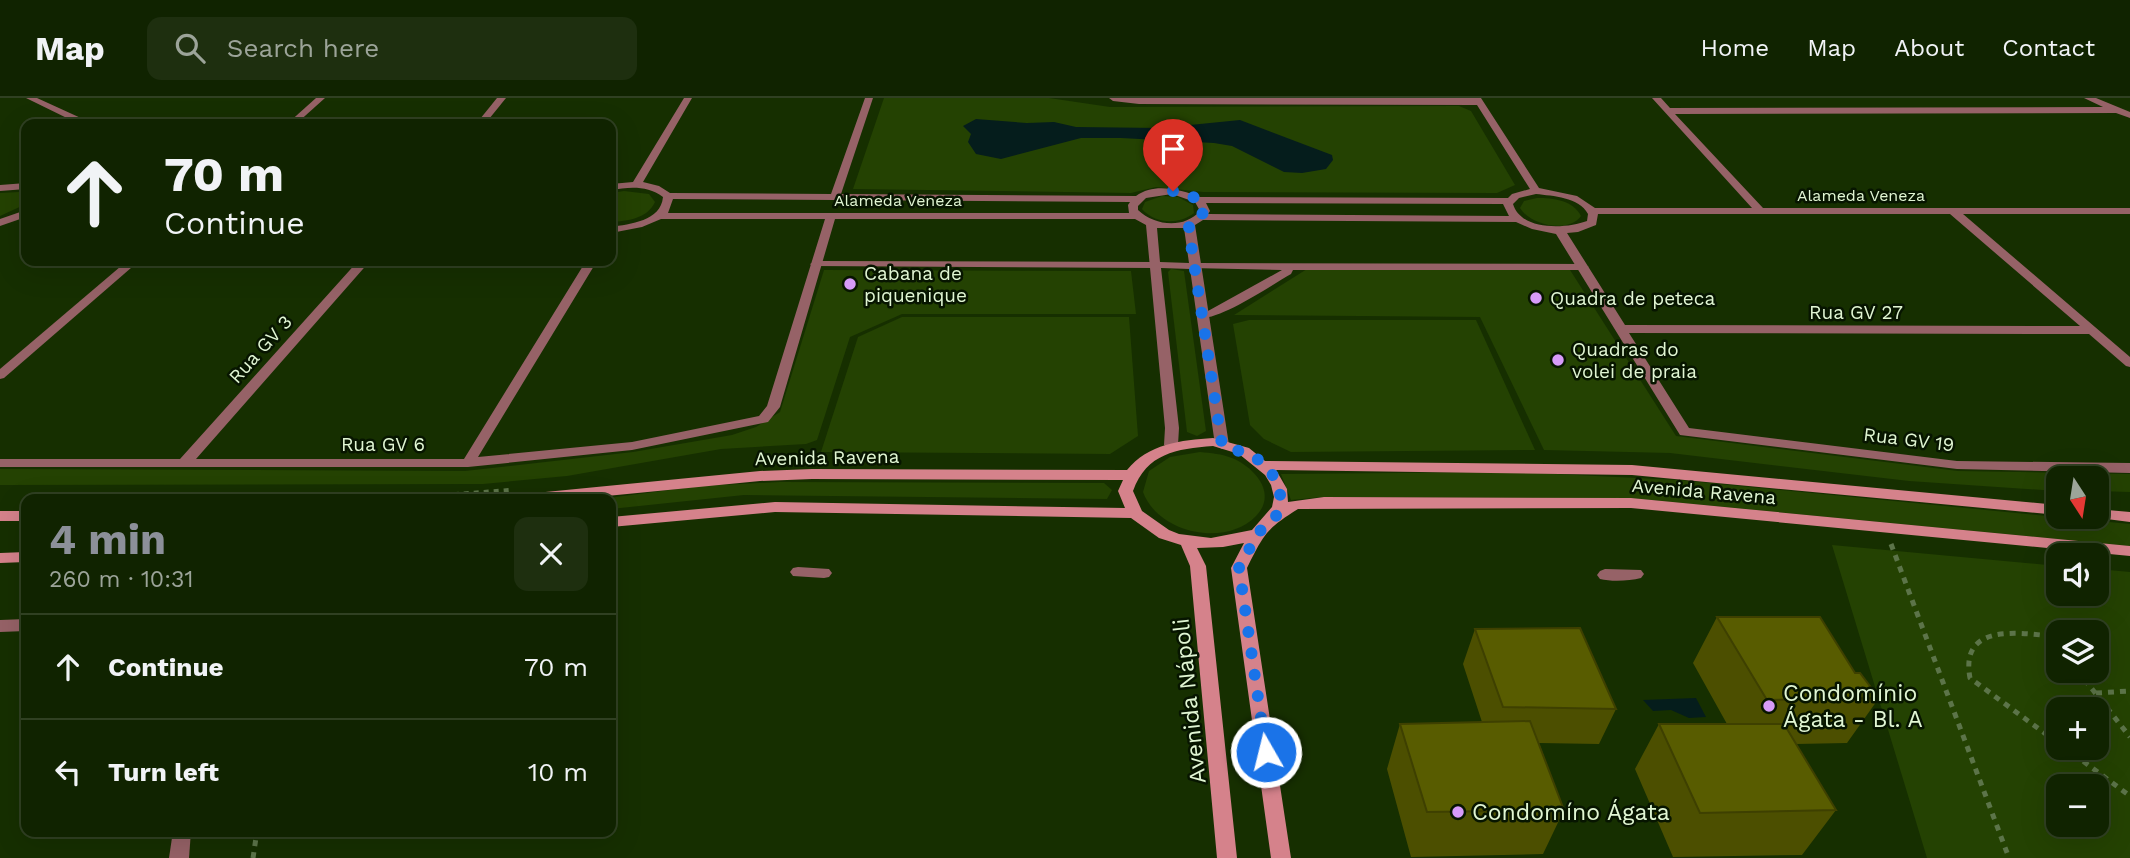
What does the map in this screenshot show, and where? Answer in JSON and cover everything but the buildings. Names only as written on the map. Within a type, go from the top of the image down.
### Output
[{"type":"main road","points":[[1258,533],[1237,541],[1212,544],[1166,535],[1136,513],[1129,500],[1127,488],[1130,475],[1139,463],[1153,452],[1171,445],[1188,443],[1222,445],[1253,456],[1265,465],[1277,481],[1281,499],[1276,516],[1258,533],[1239,568],[1281,858]]},
{"type":"main road","name":"Avenida Ravena","points":[[1265,465],[1632,470],[2046,509]]},
{"type":"main road","name":"Avenida Ravena","points":[[576,494],[760,476],[812,474],[1130,475]]},
{"type":"main road","name":"Avenida Ravena","points":[[1276,516],[1295,505],[1324,502],[1631,503],[2130,551]]},
{"type":"main road","points":[[616,522],[775,507],[1136,513]]},
{"type":"main road","points":[[2109,515],[2130,517]]},
{"type":"main road","points":[[0,516],[21,516]]},
{"type":"main road","name":"Avenida Nápoli","points":[[1187,541],[1198,566],[1227,858]]},
{"type":"main road","points":[[0,558],[21,557]]},
{"type":"street","points":[[30,98],[76,119]]},
{"type":"street","points":[[297,119],[321,98]]},
{"type":"street","points":[[484,119],[502,98]]},
{"type":"street","points":[[636,184],[688,98]]},
{"type":"street","points":[[835,197],[869,98]]},
{"type":"street","points":[[1113,98],[1139,101],[1479,100],[1536,191]]},
{"type":"street","points":[[1656,98],[1760,211]]},
{"type":"street","points":[[2088,98],[2130,115]]},
{"type":"street","points":[[1668,111],[2118,110]]},
{"type":"street","points":[[616,186],[636,184],[656,188],[668,196],[666,209],[659,216],[616,229]]},
{"type":"street","points":[[0,188],[21,186]]},
{"type":"street","points":[[1508,201],[1509,213],[1516,219],[1536,227],[1574,231],[1591,223],[1594,217],[1592,211],[1576,199],[1536,191],[1524,192],[1508,201],[1199,200],[1173,191],[1152,192],[1136,199],[1133,211],[1151,223],[1171,226],[1189,223],[1202,216],[1516,219]]},
{"type":"street","name":"Alameda Veneza","points":[[668,196],[1136,199]]},
{"type":"street","points":[[1199,200],[1205,211],[1202,216]]},
{"type":"street","name":"Alameda Veneza","points":[[1592,211],[2130,211]]},
{"type":"street","points":[[1953,211],[2130,363]]},
{"type":"street","points":[[0,223],[21,215]]},
{"type":"street","name":"Alameda Veneza","points":[[659,216],[1137,216]]},
{"type":"street","points":[[831,216],[816,264],[1583,267]]},
{"type":"street","points":[[1151,223],[1172,428],[1171,445]]},
{"type":"street","points":[[1189,223],[1222,445]]},
{"type":"street","points":[[1560,231],[1621,329]]},
{"type":"street","name":"Rua GV 6","points":[[0,463],[468,463],[632,446],[763,419],[773,407],[816,264]]},
{"type":"street","points":[[0,376],[127,266]]},
{"type":"street","name":"Rua GV 3","points":[[184,463],[360,266]]},
{"type":"street","points":[[468,463],[588,266]]},
{"type":"street","points":[[1202,316],[1212,314],[1287,272],[1288,266]]},
{"type":"street","name":"Rua GV 27","points":[[1621,329],[2092,330]]},
{"type":"street","name":"Rua GV 19","points":[[1621,329],[1685,432],[1957,465],[2130,468]]},
{"type":"street","points":[[798,572],[824,573]]},
{"type":"street","points":[[1605,575],[1636,575]]},
{"type":"street","points":[[0,626],[21,625]]},
{"type":"street","points":[[179,858],[182,837]]},
{"type":"path","points":[[1884,527],[2009,858]]},
{"type":"path","points":[[2046,636],[2004,633],[1981,640],[1971,648],[1967,659],[1970,678],[2046,734]]},
{"type":"path","points":[[2087,683],[2130,737]]},
{"type":"path","points":[[2095,693],[2130,691]]},
{"type":"path","points":[[2082,760],[2130,796]]},
{"type":"path","points":[[253,858],[256,837]]},
{"type":"green space","points":[[884,98],[1049,98],[1110,107],[1459,106],[1471,111],[1515,185],[1497,193],[1203,192],[1156,187],[1131,193],[853,189]]},
{"type":"green space","points":[[21,192],[21,206],[0,216],[0,193]]},
{"type":"green space","points":[[616,192],[649,194],[655,202],[642,216],[616,221]]},
{"type":"green space","points":[[1162,196],[1178,197],[1193,205],[1194,213],[1181,220],[1167,221],[1154,218],[1142,209],[1145,202]]},
{"type":"green space","points":[[1537,198],[1568,203],[1581,216],[1567,225],[1540,223],[1520,208],[1524,201]]},
{"type":"green space","points":[[1171,269],[1184,271],[1206,431],[1197,436],[1187,432],[1168,272]]},
{"type":"green space","points":[[1307,269],[1570,270],[1676,436],[1958,471],[2046,473],[2046,490],[1909,481],[1670,453],[1544,450],[1480,317],[1234,315]]},
{"type":"green space","points":[[824,270],[1131,271],[1136,314],[902,314],[850,337],[817,440],[806,444],[721,449],[567,476],[483,484],[0,485],[0,469],[465,471],[633,452],[732,435],[756,427],[780,412]]},
{"type":"green space","points":[[902,317],[1129,317],[1138,436],[1110,454],[821,452],[858,337]]},
{"type":"green space","points":[[1249,320],[1476,320],[1535,450],[1291,452],[1264,439],[1250,425],[1233,324]]},
{"type":"green space","points":[[1200,452],[1240,462],[1255,474],[1260,482],[1265,498],[1262,507],[1256,516],[1243,526],[1227,532],[1194,531],[1163,518],[1151,506],[1143,492],[1149,471],[1170,457]]},
{"type":"green space","points":[[1516,472],[1678,480],[2046,516],[2046,529],[2109,529],[2109,522],[2130,524],[2130,546],[1631,498],[1322,497],[1291,500],[1281,474]]},
{"type":"green space","points":[[2109,474],[2130,474],[2130,492],[2109,491]]},
{"type":"green space","points":[[780,482],[1104,483],[1112,490],[1107,499],[744,495],[616,508],[616,497],[701,486]]},
{"type":"green space","points":[[1832,545],[2046,565],[2046,606],[2109,606],[2109,570],[2130,572],[2130,858],[1927,858]]},
{"type":"water","points":[[976,119],[1054,122],[1076,127],[1160,128],[1240,120],[1332,155],[1333,160],[1326,169],[1302,173],[1284,172],[1232,146],[1121,138],[1081,138],[1001,159],[976,154],[968,142],[971,134],[963,126]]},
{"type":"water","points":[[1696,698],[1706,717],[1689,718],[1671,710],[1653,711],[1643,700]]},
{"type":"place","name":"Cabana de piquenique","points":[[850,284]]},
{"type":"place","name":"Quadra de peteca","points":[[1536,298]]},
{"type":"place","name":"Quadras do volei de praia","points":[[1558,360]]},
{"type":"place","name":"Condomínio Ágata - Bl. A","points":[[1769,706]]},
{"type":"place","name":"Condomíno Ágata","points":[[1458,812]]},
{"type":"route","points":[[1173,191],[1192,196],[1204,205],[1202,216],[1189,223],[1189,231],[1222,445],[1238,449],[1265,465],[1277,481],[1281,499],[1276,516],[1258,533],[1239,568],[1266,752]]}]
